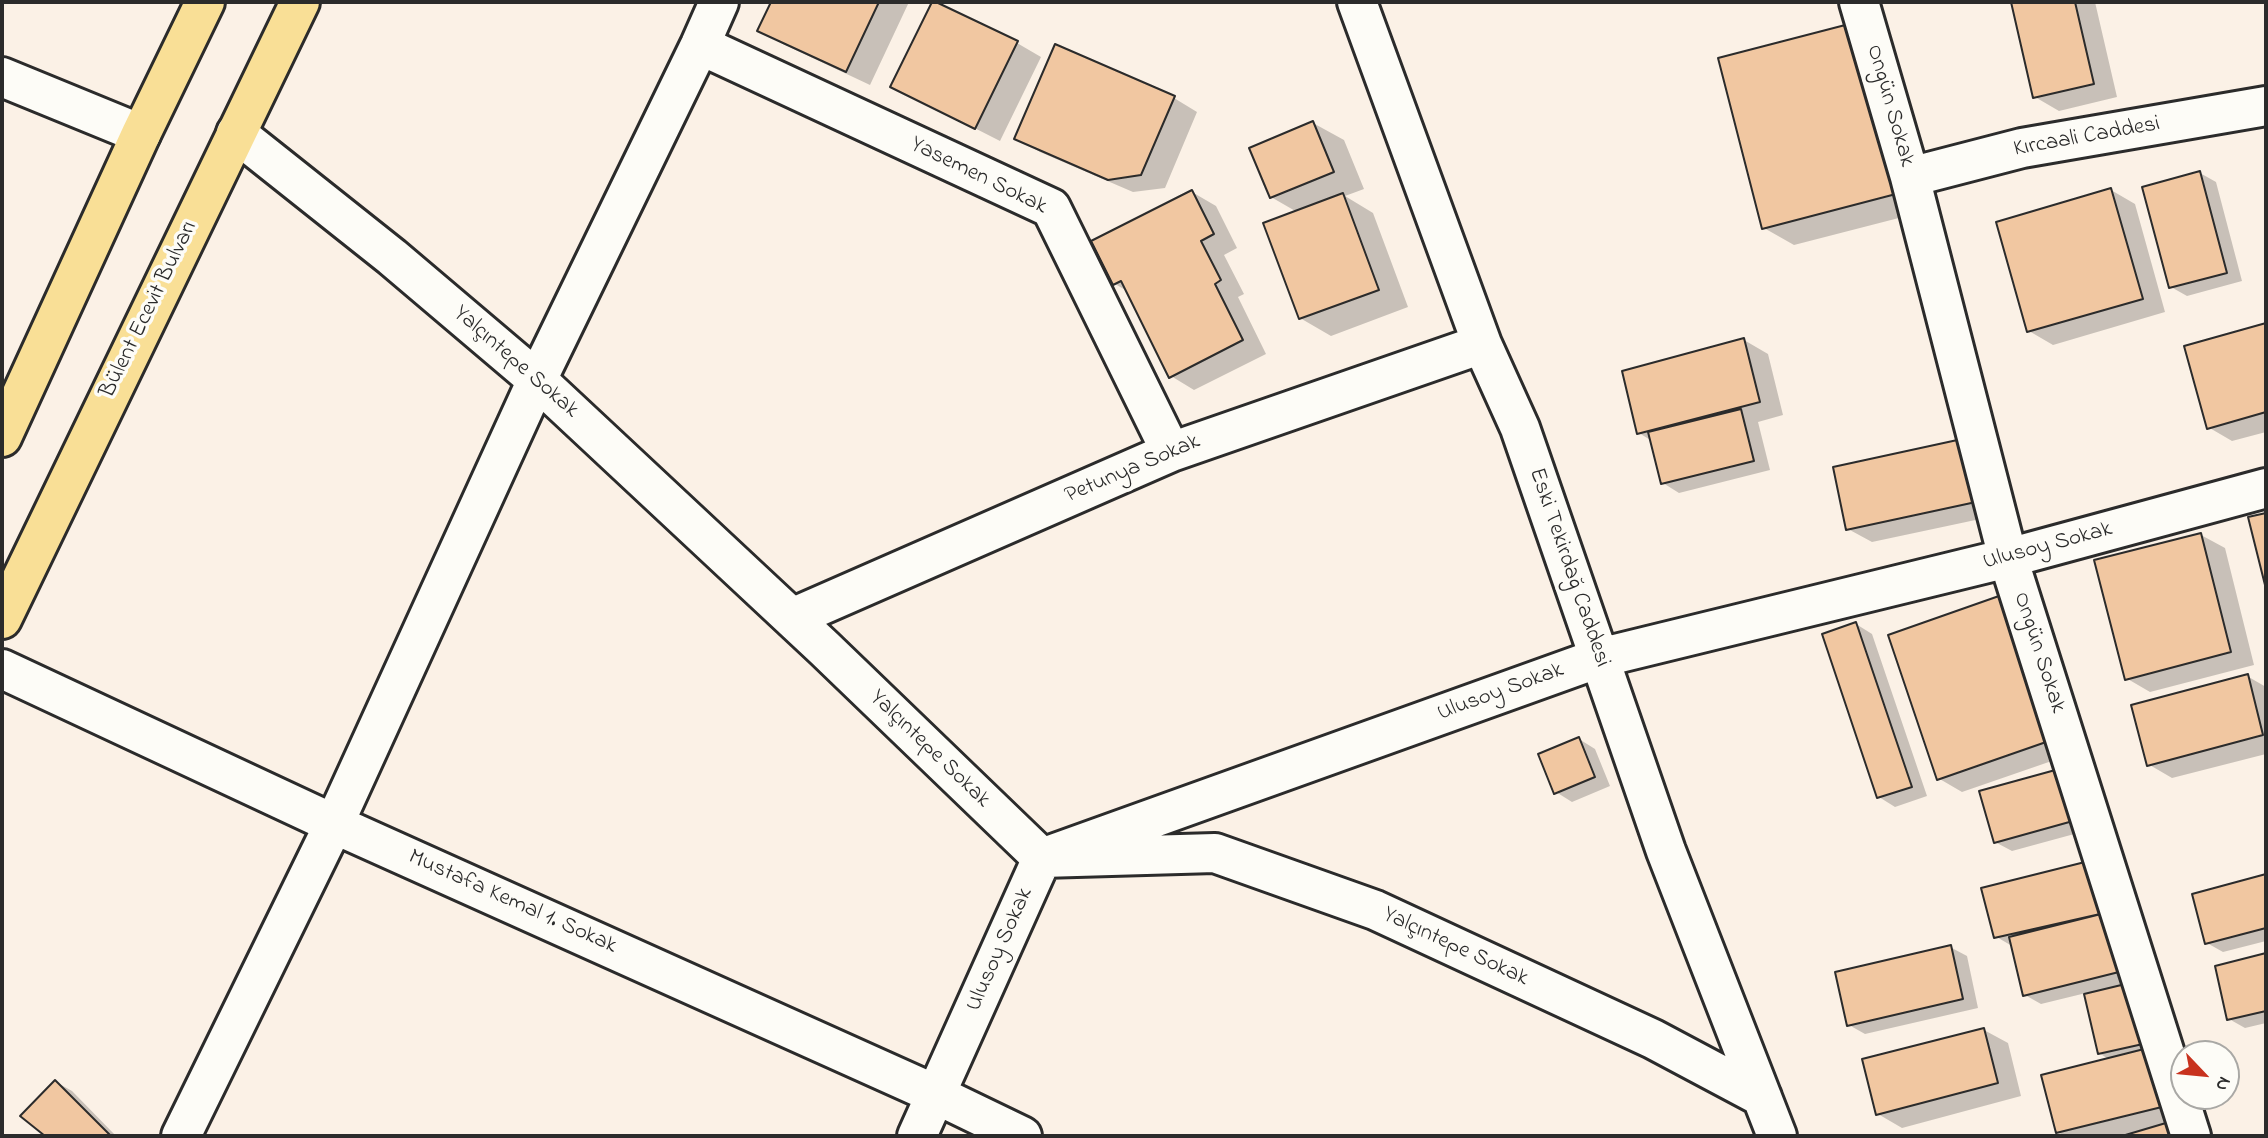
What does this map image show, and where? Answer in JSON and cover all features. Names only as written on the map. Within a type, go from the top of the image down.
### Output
[{"type":"main road","points":[[2,437],[141,134],[205,2]]},
{"type":"main road","name":"Bülent Ecevit Bulvarı","points":[[2,619],[300,2]]},
{"type":"street","points":[[184,1135],[334,824],[537,380],[719,2]]},
{"type":"street","name":"Eski Tekirdağ Caddesi","points":[[1357,2],[1482,344],[1520,428],[1666,851],[1777,1136]]},
{"type":"street","name":"Ongün Sokak","points":[[1859,2],[1910,177],[2008,558],[2191,1136]]},
{"type":"street","name":"Yasemen Sokak","points":[[700,45],[1051,208],[1171,452]]},
{"type":"street","points":[[2,77],[141,134]]},
{"type":"street","name":"Kırcaali Caddesi","points":[[1910,177],[2022,148],[2266,106]]},
{"type":"street","name":"Yalçıntepe Sokak","points":[[236,133],[392,257],[537,380],[792,618],[1042,858],[1215,853],[1375,910],[1653,1039],[1762,1097]]},
{"type":"street","name":"Petunya Sokak","points":[[792,618],[1171,452],[1482,344]]},
{"type":"street","name":"Ulusoy Sokak","points":[[917,1136],[1042,858],[1599,658],[2008,558],[2266,488]]},
{"type":"street","name":"Mustafa Kemal 1. Sokak","points":[[2,669],[334,824],[937,1095],[1021,1136]]},
{"type":"building","points":[[771,2],[879,2],[846,72],[757,31]]},
{"type":"building","points":[[932,2],[1018,41],[975,129],[890,87]]},
{"type":"building","points":[[2011,2],[2075,2],[2094,84],[2033,98]]},
{"type":"building","points":[[1853,23],[1896,194],[1762,229],[1718,58]]},
{"type":"building","points":[[1055,44],[1175,96],[1141,175],[1108,180],[1014,139]]},
{"type":"building","points":[[1313,121],[1334,172],[1270,198],[1249,148]]},
{"type":"building","points":[[2200,171],[2227,273],[2169,288],[2142,187]]},
{"type":"building","points":[[2111,188],[2143,299],[2027,332],[1996,222]]},
{"type":"building","points":[[1192,190],[1214,234],[1201,241],[1221,280],[1215,284],[1243,340],[1169,378],[1121,281],[1113,285],[1091,241]]},
{"type":"building","points":[[1343,193],[1379,290],[1299,319],[1263,223]]},
{"type":"building","points":[[2266,323],[2266,412],[2207,429],[2184,346]]},
{"type":"building","points":[[1744,338],[1760,402],[1637,434],[1622,371]]},
{"type":"building","points":[[1741,409],[1754,461],[1661,484],[1648,432]]},
{"type":"building","points":[[1962,439],[1976,502],[1846,530],[1833,467]]},
{"type":"building","points":[[2266,513],[2266,589],[2248,517]]},
{"type":"building","points":[[2201,533],[2231,652],[2125,680],[2094,560]]},
{"type":"building","points":[[1999,596],[2049,741],[1937,780],[1888,635]]},
{"type":"building","points":[[1856,622],[1912,787],[1877,798],[1822,634]]},
{"type":"building","points":[[2248,674],[2263,735],[2147,766],[2131,705]]},
{"type":"building","points":[[1579,737],[1595,777],[1554,794],[1538,754]]},
{"type":"building","points":[[2059,769],[2073,821],[1994,843],[1979,791]]},
{"type":"building","points":[[2097,859],[2109,912],[1994,938],[1981,888]]},
{"type":"building","points":[[2266,874],[2266,928],[2205,944],[2192,894]]},
{"type":"building","points":[[2109,912],[2123,971],[2023,996],[2009,937]]},
{"type":"building","points":[[1951,945],[1963,999],[1847,1026],[1835,972]]},
{"type":"building","points":[[2266,953],[2266,1011],[2227,1020],[2215,966]]},
{"type":"building","points":[[2138,981],[2152,1042],[2098,1054],[2084,994]]},
{"type":"building","points":[[1984,1028],[1998,1083],[1876,1115],[1862,1059]]},
{"type":"building","points":[[2156,1046],[2170,1105],[2056,1133],[2041,1075]]},
{"type":"building","points":[[55,1080],[111,1136],[45,1136],[20,1116]]},
{"type":"building","points":[[2176,1120],[2181,1136],[2122,1136]]}]
